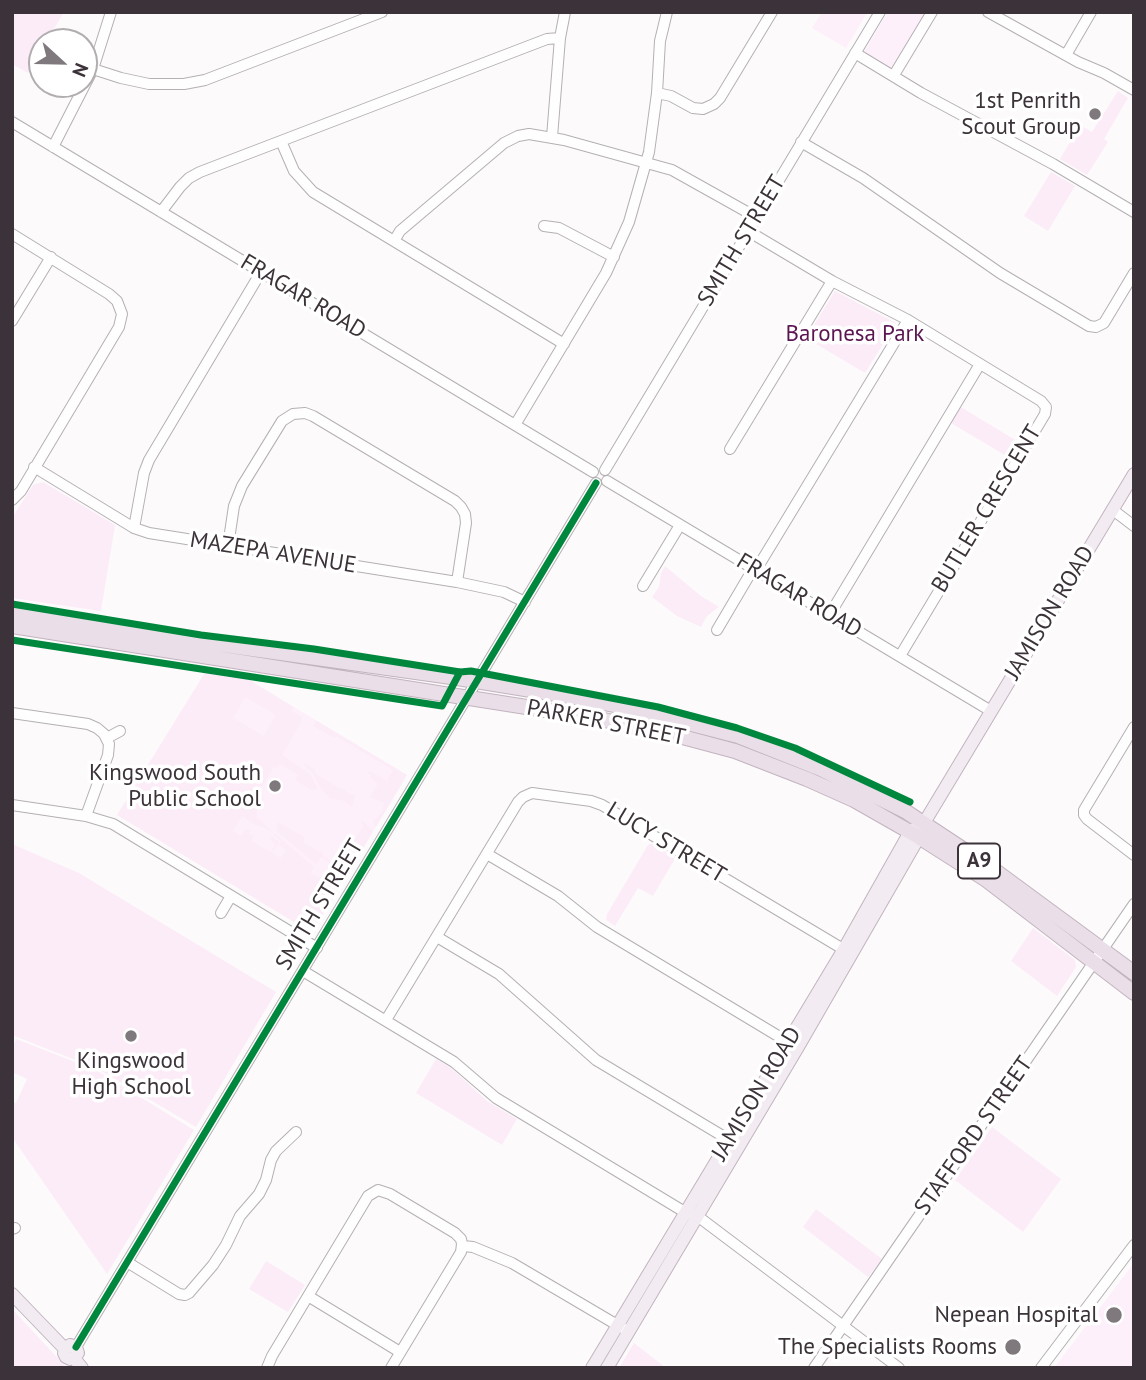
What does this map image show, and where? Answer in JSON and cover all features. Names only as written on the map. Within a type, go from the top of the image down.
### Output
[{"type":"highway","name":"PARKER STREET","points":[[12,612],[477,681],[629,708],[738,736],[783,753],[905,811],[918,831]]},
{"type":"highway","name":"PARKER STREET","points":[[12,626],[641,727],[735,751],[827,788],[918,831],[1098,957],[1134,974]]},
{"type":"highway","name":"PARKER STREET","points":[[1098,957],[1134,993]]},
{"type":"main road","name":"JAMISON ROAD","points":[[592,1368],[623,1329],[918,831],[1134,474]]},
{"type":"main road","points":[[12,1294],[74,1355]]},
{"type":"main road","name":"JAMISON ROAD","points":[[607,1368],[623,1329]]},
{"type":"street","points":[[98,53],[111,12]]},
{"type":"street","points":[[98,71],[149,84],[194,82],[219,75],[382,12]]},
{"type":"street","points":[[552,137],[560,38],[565,12]]},
{"type":"street","points":[[516,425],[614,257],[633,212],[650,144],[660,41],[667,12]]},
{"type":"street","points":[[657,93],[671,96],[694,108],[703,109],[714,104],[772,12]]},
{"type":"street","name":"SMITH STREET","points":[[74,1355],[466,697],[880,12]]},
{"type":"street","points":[[894,75],[932,12]]},
{"type":"street","points":[[988,12],[1134,90]]},
{"type":"street","points":[[1066,55],[1091,12]]},
{"type":"street","points":[[161,212],[176,191],[195,174],[547,39],[560,38]]},
{"type":"street","points":[[855,52],[921,93],[1053,164],[1134,212]]},
{"type":"street","points":[[53,147],[78,98]]},
{"type":"street","name":"FRAGAR ROAD","points":[[12,122],[991,711]]},
{"type":"street","points":[[394,241],[400,231],[509,140],[529,134],[552,137],[678,172],[756,217]]},
{"type":"street","points":[[281,141],[294,171],[318,196],[564,344]]},
{"type":"street","points":[[801,142],[863,178],[1000,273],[1087,325],[1102,325],[1132,279]]},
{"type":"street","points":[[544,226],[559,228],[614,257]]},
{"type":"street","name":"BUTLER CRESCENT","points":[[748,231],[832,281],[908,320],[1041,401],[1046,407],[1046,412],[900,656]]},
{"type":"street","points":[[12,234],[114,297],[121,308],[119,327],[20,491],[12,499]]},
{"type":"street","points":[[12,321],[51,257]]},
{"type":"street","points":[[134,528],[149,460],[261,272]]},
{"type":"street","points":[[730,449],[832,281]]},
{"type":"street","points":[[717,630],[908,320]]},
{"type":"street","points":[[1095,339],[1096,327]]},
{"type":"street","points":[[830,614],[980,364]]},
{"type":"street","points":[[228,547],[234,506],[242,486],[282,421],[289,415],[302,413],[325,423],[461,507],[466,523],[457,582]]},
{"type":"street","name":"MAZEPA AVENUE","points":[[34,467],[134,528],[162,536],[457,582],[504,592],[525,602]]},
{"type":"street","points":[[1112,510],[1134,526]]},
{"type":"street","points":[[643,586],[680,525]]},
{"type":"street","points":[[12,713],[88,724],[107,737],[108,755],[86,816]]},
{"type":"street","points":[[1134,727],[1084,810],[1087,819],[1134,855]]},
{"type":"street","points":[[107,737],[120,732]]},
{"type":"street","name":"LUCY STREET","points":[[386,1020],[518,802],[526,795],[537,792],[607,807],[848,952]]},
{"type":"street","points":[[12,805],[86,816],[113,824],[317,948]]},
{"type":"street","points":[[487,854],[558,896],[597,927],[793,1045]]},
{"type":"street","points":[[222,913],[231,896]]},
{"type":"street","name":"STAFFORD STREET","points":[[814,1368],[1134,904]]},
{"type":"street","points":[[437,937],[499,975],[596,1060],[735,1143]]},
{"type":"street","points":[[303,971],[454,1062],[496,1098],[715,1228],[900,1368]]},
{"type":"street","points":[[127,1262],[185,1300],[187,1294],[214,1265],[237,1220],[261,1191],[276,1151],[296,1132]]},
{"type":"street","points":[[267,1368],[368,1196],[381,1190],[455,1233],[463,1246],[391,1368]]},
{"type":"street","points":[[1041,1368],[1134,1245]]},
{"type":"street","points":[[463,1246],[473,1247],[515,1265],[623,1329]]},
{"type":"street","points":[[309,1296],[400,1352]]},
{"type":"shaded area","points":[[822,12],[867,13],[846,48],[812,28]]},
{"type":"shaded area","points":[[888,12],[928,12],[893,70],[864,52]]},
{"type":"shaded area","name":"Kingswood South Public School","points":[[206,671],[246,678],[407,775],[334,897],[139,780]]},
{"type":"shaded area","name":"Nepean Hospital","points":[[1134,1263],[1134,1368],[1054,1368]]},
{"type":"green space","points":[[12,12],[64,12],[54,28],[28,28],[28,73],[12,64]]},
{"type":"green space","points":[[1118,91],[1128,98],[1104,139],[1108,142],[1087,175],[1060,159],[1080,125],[1092,132]]},
{"type":"green space","points":[[1051,172],[1075,186],[1048,231],[1024,216]]},
{"type":"green space","name":"Baronesa Park","points":[[835,291],[896,323],[865,373],[806,338]]},
{"type":"green space","points":[[961,407],[1017,441],[1008,457],[951,423]]},
{"type":"green space","points":[[43,482],[115,525],[101,611],[12,598],[12,518],[33,485]]},
{"type":"green space","points":[[665,566],[701,596],[719,607],[707,616],[701,627],[677,616],[652,597],[659,587]]},
{"type":"green space","points":[[206,671],[246,678],[293,707],[291,711],[302,717],[282,755],[310,774],[318,789],[311,790],[295,780],[298,775],[280,764],[277,768],[274,767],[261,787],[260,794],[264,798],[257,810],[257,818],[274,833],[242,816],[233,831],[241,836],[246,829],[251,830],[249,834],[253,836],[256,832],[251,841],[271,852],[276,844],[270,840],[272,836],[279,842],[272,853],[281,858],[286,850],[279,845],[281,841],[275,834],[314,867],[310,873],[335,888],[338,883],[341,885],[312,933],[117,815]],"holes":[[[245,697],[276,715],[264,736],[233,718]]]},
{"type":"green space","points":[[317,721],[407,775],[376,827],[373,821],[382,813],[384,803],[367,796],[370,797],[378,784],[368,773],[370,771],[387,781],[393,770],[336,736],[334,738],[313,726]]},
{"type":"green space","points":[[305,763],[315,770],[316,774],[355,795],[352,807],[342,800],[331,799]]},
{"type":"green space","points":[[362,820],[373,831],[361,852],[346,842],[342,848],[340,846],[347,833],[356,838],[364,825]]},
{"type":"green space","points":[[278,822],[301,835],[305,839],[303,842],[320,852],[324,851],[322,855],[333,862],[341,849],[347,852],[349,848],[359,854],[343,881],[341,879],[345,872],[321,857],[316,864],[278,832]]},
{"type":"green space","name":"Kingswood High School","points":[[12,844],[79,873],[276,992],[196,1127],[98,1069],[12,1035]]},
{"type":"green space","points":[[654,844],[676,857],[653,896],[638,888],[615,926],[606,920],[607,914],[648,845]]},
{"type":"green space","points":[[1033,928],[1075,960],[1076,967],[1057,996],[1011,961]]},
{"type":"green space","points":[[16,1039],[96,1070],[194,1130],[107,1274],[14,1140],[12,1141],[12,1102],[16,1103],[27,1079],[12,1072],[12,1050]]},
{"type":"green space","points":[[436,1059],[451,1068],[487,1101],[517,1119],[502,1145],[416,1093]]},
{"type":"green space","points":[[992,1127],[1061,1179],[1023,1232],[955,1180]]},
{"type":"green space","points":[[816,1209],[882,1259],[868,1277],[803,1227]]},
{"type":"green space","points":[[266,1261],[305,1285],[288,1312],[249,1289]]},
{"type":"green space","points":[[12,1309],[67,1368],[12,1368]]},
{"type":"green space","points":[[634,1343],[666,1368],[619,1368]]},
{"type":"cycle path","points":[[76,1347],[596,483]]},
{"type":"cycle path","points":[[12,604],[201,635],[314,649],[460,672],[471,671],[658,707],[737,728],[795,748],[910,802]]},
{"type":"cycle path","points":[[12,640],[442,706],[460,672]]},
{"type":"place","name":"1st Penrith Scout Group","points":[[1095,114]]},
{"type":"place","name":"Kingswood South Public School","points":[[275,786]]},
{"type":"place","name":"Kingswood High School","points":[[131,1036]]},
{"type":"place","name":"Nepean Hospital","points":[[1114,1315]]},
{"type":"place","name":"The Specialists Rooms","points":[[1013,1347]]}]
